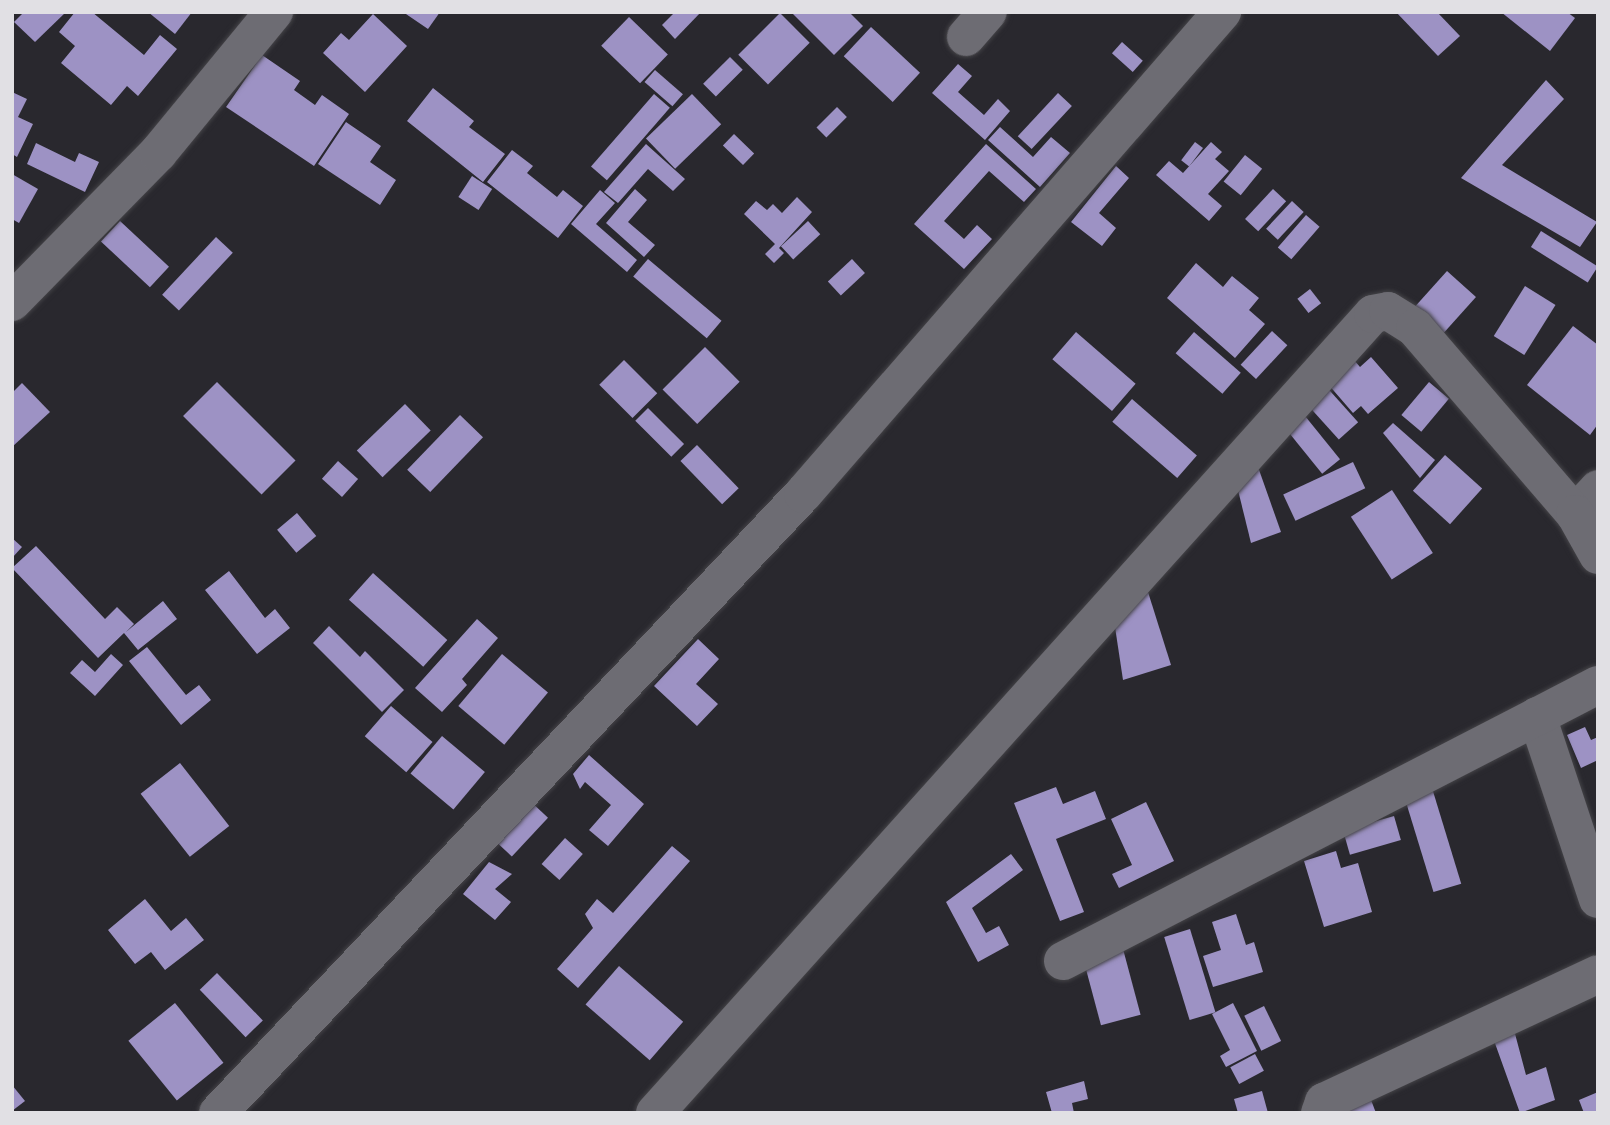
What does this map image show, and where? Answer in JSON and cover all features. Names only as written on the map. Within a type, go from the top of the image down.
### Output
[{"type":"street","points":[[12,302],[158,153],[274,12]]},
{"type":"street","points":[[218,1113],[803,494],[1222,12]]},
{"type":"street","points":[[655,1113],[1373,314],[1388,311],[1415,328],[1587,501],[1598,555]]},
{"type":"street","points":[[1063,961],[1598,685]]},
{"type":"street","points":[[1537,716],[1598,899]]},
{"type":"street","points":[[1320,1113],[1324,1102],[1598,974]]},
{"type":"building","points":[[24,12],[66,12],[35,42],[14,22]]},
{"type":"building","points":[[75,12],[92,12],[144,55],[160,35],[177,49],[138,96],[127,86],[111,105],[61,63],[75,46],[59,32]]},
{"type":"building","points":[[148,12],[192,12],[175,34]]},
{"type":"building","points":[[403,12],[440,12],[428,29]]},
{"type":"building","points":[[675,12],[701,12],[675,39],[662,25]]},
{"type":"building","points":[[791,12],[849,12],[863,26],[834,55]]},
{"type":"building","points":[[1396,12],[1437,12],[1460,36],[1438,56]]},
{"type":"building","points":[[1501,12],[1567,12],[1575,18],[1550,51]]},
{"type":"building","points":[[780,13],[810,43],[768,84],[738,55]]},
{"type":"building","points":[[373,14],[407,46],[365,92],[323,53],[341,33],[349,40]]},
{"type":"building","points":[[629,17],[668,55],[640,83],[601,46]]},
{"type":"building","points":[[871,27],[920,73],[893,102],[844,56]]},
{"type":"building","points":[[1122,42],[1143,61],[1133,72],[1112,53]]},
{"type":"building","points":[[262,55],[300,81],[294,90],[315,105],[322,95],[349,114],[314,166],[226,107]]},
{"type":"building","points":[[730,57],[743,70],[716,97],[703,84]]},
{"type":"building","points":[[958,64],[972,76],[958,92],[984,115],[998,99],[1010,111],[985,140],[932,93]]},
{"type":"building","points":[[655,70],[683,94],[672,106],[645,82]]},
{"type":"building","points":[[1546,80],[1564,99],[1502,165],[1597,222],[1580,247],[1461,178]]},
{"type":"building","points":[[433,88],[474,121],[469,127],[505,154],[483,182],[407,121]]},
{"type":"building","points":[[12,92],[27,99],[18,117],[33,124],[17,157],[12,154]]},
{"type":"building","points":[[1058,93],[1072,106],[1032,149],[1018,136]]},
{"type":"building","points":[[654,94],[670,108],[607,180],[591,166]]},
{"type":"building","points":[[692,94],[721,124],[675,169],[646,138]]},
{"type":"building","points":[[837,107],[847,117],[826,137],[816,128]]},
{"type":"building","points":[[346,122],[381,146],[370,162],[396,180],[380,205],[318,164]]},
{"type":"building","points":[[1000,127],[1033,157],[1051,137],[1070,153],[1040,187],[988,140]]},
{"type":"building","points":[[734,134],[754,153],[743,165],[723,146]]},
{"type":"building","points":[[1195,142],[1203,148],[1189,166],[1181,160]]},
{"type":"building","points":[[1211,142],[1222,152],[1215,159],[1229,171],[1208,194],[1222,206],[1209,221],[1156,175],[1169,161],[1183,173]]},
{"type":"building","points":[[36,143],[75,162],[79,153],[99,162],[85,192],[27,164]]},
{"type":"building","points":[[646,144],[685,179],[673,191],[648,169],[618,203],[604,192]]},
{"type":"building","points":[[986,144],[1036,189],[1024,202],[989,171],[944,221],[964,239],[977,225],[992,239],[964,269],[914,224]]},
{"type":"building","points":[[512,150],[533,166],[527,173],[557,197],[563,190],[583,206],[558,238],[487,182]]},
{"type":"building","points":[[1245,155],[1262,169],[1241,195],[1224,181]]},
{"type":"building","points":[[1116,166],[1129,178],[1099,213],[1116,228],[1102,246],[1071,222]]},
{"type":"building","points":[[12,174],[38,189],[19,223],[12,219]]},
{"type":"building","points":[[472,176],[492,189],[479,210],[458,197]]},
{"type":"building","points":[[635,189],[647,200],[628,222],[655,245],[644,257],[606,223]]},
{"type":"building","points":[[1273,189],[1286,201],[1258,231],[1245,219]]},
{"type":"building","points":[[600,190],[615,203],[596,224],[637,260],[627,272],[571,224]]},
{"type":"building","points":[[797,197],[812,212],[779,248],[784,253],[774,263],[765,254],[775,244],[744,214],[756,201],[767,210],[773,204],[782,213]]},
{"type":"building","points":[[1292,201],[1304,212],[1278,240],[1266,229]]},
{"type":"building","points":[[1306,215],[1320,227],[1291,259],[1278,247]]},
{"type":"building","points":[[120,221],[169,267],[150,287],[101,241]]},
{"type":"building","points":[[808,221],[820,234],[793,259],[781,246]]},
{"type":"building","points":[[1541,231],[1598,267],[1588,283],[1531,247]]},
{"type":"building","points":[[216,237],[233,253],[179,310],[162,295]]},
{"type":"building","points":[[648,259],[722,321],[707,338],[633,277]]},
{"type":"building","points":[[852,259],[865,273],[841,295],[828,282]]},
{"type":"building","points":[[1196,263],[1223,287],[1232,276],[1259,298],[1249,310],[1265,324],[1235,358],[1167,298]]},
{"type":"building","points":[[1447,271],[1476,297],[1441,336],[1412,310]]},
{"type":"building","points":[[1525,286],[1556,305],[1524,355],[1494,336]]},
{"type":"building","points":[[1310,289],[1321,303],[1308,313],[1297,299]]},
{"type":"building","points":[[1573,326],[1598,345],[1598,424],[1590,435],[1527,385]]},
{"type":"building","points":[[1272,331],[1287,345],[1256,379],[1241,365]]},
{"type":"building","points":[[1076,332],[1136,384],[1112,411],[1052,359]]},
{"type":"building","points":[[1194,332],[1241,373],[1222,394],[1176,353]]},
{"type":"building","points":[[705,347],[740,382],[697,424],[663,389]]},
{"type":"building","points":[[1348,353],[1360,367],[1371,357],[1398,388],[1368,414],[1361,406],[1353,413],[1321,376]]},
{"type":"building","points":[[624,360],[657,393],[632,418],[599,385]]},
{"type":"building","points":[[217,382],[295,460],[262,494],[183,416]]},
{"type":"building","points":[[1322,382],[1358,422],[1339,440],[1303,399]]},
{"type":"building","points":[[1429,382],[1449,399],[1421,432],[1401,415]]},
{"type":"building","points":[[22,383],[50,412],[12,447],[12,393]]},
{"type":"building","points":[[1132,399],[1197,455],[1177,478],[1112,422]]},
{"type":"building","points":[[405,404],[431,431],[383,477],[357,451]]},
{"type":"building","points":[[648,408],[684,444],[671,457],[635,421]]},
{"type":"building","points":[[1301,411],[1340,459],[1322,474],[1283,425]]},
{"type":"building","points":[[460,415],[483,437],[430,492],[407,470]]},
{"type":"building","points":[[1393,423],[1435,460],[1420,478],[1383,433]]},
{"type":"building","points":[[697,445],[739,488],[722,504],[680,461]]},
{"type":"building","points":[[1445,455],[1482,488],[1450,524],[1413,491]]},
{"type":"building","points":[[338,461],[358,479],[342,497],[322,479]]},
{"type":"building","points":[[1353,462],[1365,488],[1295,521],[1283,495]]},
{"type":"building","points":[[1258,467],[1281,532],[1251,543],[1237,486]]},
{"type":"building","points":[[1392,490],[1433,553],[1392,580],[1351,517]]},
{"type":"building","points":[[297,513],[316,536],[296,553],[277,530]]},
{"type":"building","points":[[12,538],[22,547],[12,558]]},
{"type":"building","points":[[36,546],[105,619],[117,607],[134,624],[126,632],[163,601],[177,619],[138,650],[124,633],[98,658],[12,568]]},
{"type":"building","points":[[229,571],[265,618],[275,609],[290,628],[257,654],[205,590]]},
{"type":"building","points":[[373,573],[447,640],[423,667],[349,600]]},
{"type":"building","points":[[1148,592],[1171,665],[1123,680],[1115,627]]},
{"type":"building","points":[[477,619],[498,638],[462,679],[467,685],[442,712],[415,688]]},
{"type":"building","points":[[329,626],[360,657],[365,651],[404,690],[382,712],[313,643]]},
{"type":"building","points":[[698,639],[719,659],[696,684],[718,704],[697,726],[654,686]]},
{"type":"building","points":[[147,647],[186,695],[199,685],[211,700],[181,725],[129,661]]},
{"type":"building","points":[[111,654],[123,665],[95,696],[70,673],[82,660],[95,672]]},
{"type":"building","points":[[502,654],[548,693],[504,745],[458,706]]},
{"type":"building","points":[[391,706],[433,742],[406,772],[365,736]]},
{"type":"building","points":[[1585,727],[1591,740],[1598,737],[1598,760],[1581,768],[1567,735]]},
{"type":"building","points":[[442,736],[485,772],[453,810],[411,774]]},
{"type":"building","points":[[589,755],[644,804],[608,846],[589,830],[611,805],[585,782],[580,789],[573,774]]},
{"type":"building","points":[[180,763],[229,826],[190,857],[141,794]]},
{"type":"building","points":[[1056,787],[1063,804],[1095,791],[1106,819],[1056,839],[1084,912],[1060,921],[1014,803]]},
{"type":"building","points":[[1432,788],[1461,884],[1434,892],[1404,796]]},
{"type":"building","points":[[529,800],[548,818],[512,856],[493,839]]},
{"type":"building","points":[[1146,802],[1174,861],[1119,888],[1112,874],[1132,865],[1111,819]]},
{"type":"building","points":[[1394,816],[1401,840],[1350,855],[1343,831]]},
{"type":"building","points":[[565,838],[583,854],[559,880],[542,864]]},
{"type":"building","points":[[672,846],[690,861],[578,988],[557,969],[593,928],[585,914],[597,899],[613,913]]},
{"type":"building","points":[[1336,851],[1341,868],[1358,863],[1372,912],[1324,927],[1304,861]]},
{"type":"building","points":[[1011,854],[1023,870],[972,908],[986,933],[999,926],[1009,945],[978,962],[946,902]]},
{"type":"building","points":[[489,862],[512,874],[495,889],[511,902],[495,920],[463,894]]},
{"type":"building","points":[[145,899],[171,931],[186,918],[204,940],[165,970],[151,952],[135,964],[108,930]]},
{"type":"building","points":[[1236,914],[1246,945],[1254,942],[1263,972],[1213,987],[1203,956],[1221,950],[1212,922]]},
{"type":"building","points":[[1190,929],[1215,1012],[1190,1020],[1164,937]]},
{"type":"building","points":[[1123,949],[1141,1015],[1101,1025],[1083,960]]},
{"type":"building","points":[[619,966],[683,1022],[650,1060],[586,1004]]},
{"type":"building","points":[[217,973],[263,1020],[246,1037],[200,990]]},
{"type":"building","points":[[175,1003],[223,1063],[177,1101],[128,1041]]},
{"type":"building","points":[[1233,1003],[1257,1051],[1226,1067],[1220,1056],[1230,1050],[1212,1014]]},
{"type":"building","points":[[1264,1006],[1281,1041],[1261,1051],[1244,1016]]},
{"type":"building","points":[[1514,1030],[1526,1075],[1546,1067],[1555,1100],[1520,1113],[1492,1035]]},
{"type":"building","points":[[1255,1054],[1264,1071],[1239,1084],[1230,1067]]},
{"type":"building","points":[[1084,1081],[1088,1099],[1072,1103],[1074,1113],[1052,1113],[1046,1092]]},
{"type":"building","points":[[12,1085],[25,1101],[12,1111]]},
{"type":"building","points":[[1262,1091],[1268,1113],[1238,1113],[1234,1099]]},
{"type":"building","points":[[1598,1092],[1598,1113],[1584,1113],[1579,1100]]},
{"type":"building","points":[[1371,1100],[1376,1113],[1340,1113]]}]
